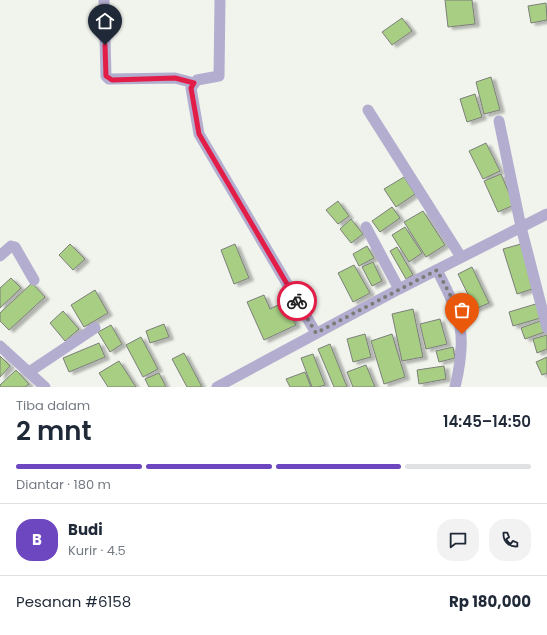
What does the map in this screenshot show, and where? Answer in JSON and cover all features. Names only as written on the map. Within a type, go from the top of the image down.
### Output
[{"type":"street","points":[[104,0],[106,76],[109,79],[175,78],[194,83]]},
{"type":"street","points":[[220,0],[219,76],[198,80],[191,88],[199,134],[316,333]]},
{"type":"street","points":[[368,110],[461,257]]},
{"type":"street","points":[[499,121],[521,227],[547,328]]},
{"type":"street","points":[[217,387],[399,289],[547,214]]},
{"type":"street","points":[[366,227],[399,289]]},
{"type":"street","points":[[0,256],[11,246],[15,246],[34,280]]},
{"type":"street","points":[[437,270],[456,306],[462,334],[460,368],[455,387]]},
{"type":"street","points":[[29,372],[95,328]]},
{"type":"street","points":[[0,346],[45,387]]},
{"type":"building","points":[[445,0],[472,0],[475,24],[448,27]]},
{"type":"building","points":[[546,3],[547,20],[531,23],[528,6]]},
{"type":"building","points":[[402,18],[412,31],[392,45],[382,32]]},
{"type":"building","points":[[491,77],[500,110],[484,114],[476,82]]},
{"type":"building","points":[[475,94],[482,117],[467,122],[460,99]]},
{"type":"building","points":[[486,143],[500,171],[483,179],[469,151]]},
{"type":"building","points":[[501,174],[514,205],[498,212],[484,181]]},
{"type":"building","points":[[404,177],[415,194],[396,207],[384,189]]},
{"type":"building","points":[[338,201],[349,216],[338,224],[326,210]]},
{"type":"building","points":[[392,207],[400,218],[380,232],[372,221]]},
{"type":"building","points":[[423,211],[445,245],[426,257],[404,222]]},
{"type":"building","points":[[351,219],[363,234],[351,243],[340,229]]},
{"type":"building","points":[[405,227],[422,253],[409,262],[392,235]]},
{"type":"building","points":[[70,244],[85,259],[73,270],[59,255]]},
{"type":"building","points":[[235,244],[249,278],[234,284],[221,250]]},
{"type":"building","points":[[521,244],[535,288],[517,294],[503,249]]},
{"type":"building","points":[[367,246],[374,258],[359,266],[353,254]]},
{"type":"building","points":[[397,247],[413,275],[406,279],[390,251]]},
{"type":"building","points":[[373,262],[382,281],[372,286],[362,267]]},
{"type":"building","points":[[354,265],[370,293],[353,302],[338,273]]},
{"type":"building","points":[[472,267],[489,303],[475,309],[458,274]]},
{"type":"building","points":[[11,278],[21,288],[0,308],[0,288]]},
{"type":"building","points":[[32,283],[45,297],[9,330],[0,321],[0,313]]},
{"type":"building","points":[[95,290],[108,313],[84,327],[71,305]]},
{"type":"building","points":[[264,295],[270,309],[284,302],[296,325],[264,340],[247,302]]},
{"type":"building","points":[[539,303],[544,317],[513,326],[509,312]]},
{"type":"building","points":[[413,309],[423,357],[402,361],[392,314]]},
{"type":"building","points":[[63,311],[79,329],[65,341],[50,323]]},
{"type":"building","points":[[440,319],[447,344],[426,349],[420,324]]},
{"type":"building","points":[[543,320],[547,331],[525,339],[521,328]]},
{"type":"building","points":[[164,324],[169,337],[150,343],[146,331]]},
{"type":"building","points":[[111,325],[122,344],[110,352],[98,332]]},
{"type":"building","points":[[365,334],[371,357],[353,362],[347,339]]},
{"type":"building","points":[[392,334],[405,377],[384,384],[371,341]]},
{"type":"building","points":[[547,335],[547,349],[537,353],[533,339]]},
{"type":"building","points":[[141,337],[158,369],[143,377],[126,345]]},
{"type":"building","points":[[99,343],[105,357],[69,372],[63,358]]},
{"type":"building","points":[[330,344],[347,387],[334,387],[318,349]]},
{"type":"building","points":[[453,347],[455,358],[439,362],[436,351]]},
{"type":"building","points":[[184,353],[202,387],[187,387],[172,359]]},
{"type":"building","points":[[313,354],[325,385],[318,387],[312,387],[301,358]]},
{"type":"building","points":[[0,356],[10,366],[0,377]]},
{"type":"building","points":[[547,357],[547,373],[542,375],[536,362]]},
{"type":"building","points":[[119,361],[136,387],[108,387],[99,373]]},
{"type":"building","points":[[366,365],[375,387],[353,387],[347,372]]},
{"type":"building","points":[[444,366],[446,379],[419,384],[417,370]]},
{"type":"building","points":[[16,370],[29,384],[25,387],[0,387],[0,385]]},
{"type":"building","points":[[305,372],[311,387],[290,387],[286,379]]},
{"type":"building","points":[[159,373],[166,387],[149,387],[145,379]]},
{"type":"way so far","points":[[297,301],[316,333],[437,270],[456,306],[462,334]]},
{"type":"route","points":[[105,45],[106,76],[109,79],[175,78],[184,79],[194,83],[191,88],[199,134],[297,301]]}]
